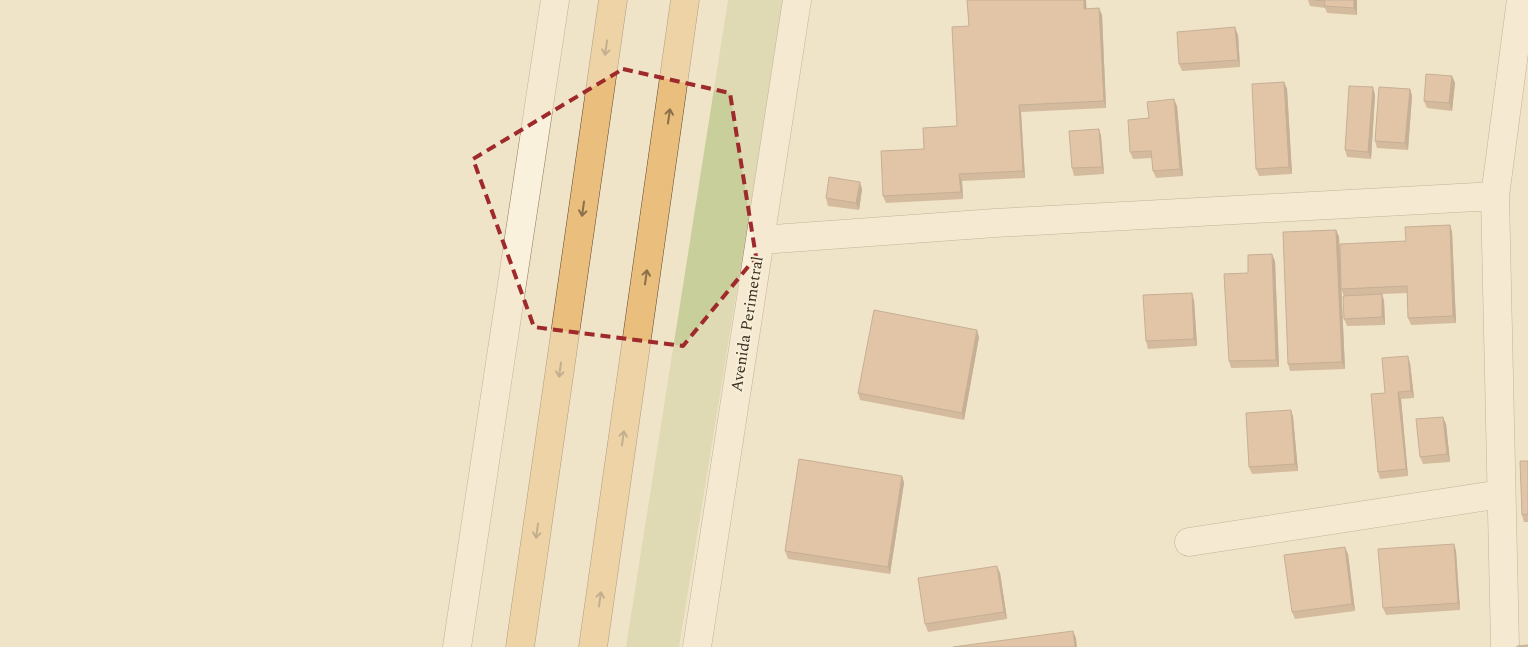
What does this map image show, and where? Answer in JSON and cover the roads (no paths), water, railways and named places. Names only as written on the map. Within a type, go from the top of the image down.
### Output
[{"type":"highway","points":[[520,647],[613,0]]},
{"type":"highway","points":[[593,647],[686,0]]},
{"type":"street","points":[[457,647],[555,0]]},
{"type":"street","name":"Avenida Perimetral","points":[[697,647],[797,0]]},
{"type":"street","points":[[1505,647],[1495,196],[1521,0]]},
{"type":"street","points":[[760,240],[1005,222],[1495,196]]},
{"type":"street","points":[[1189,542],[1501,494]]}]
